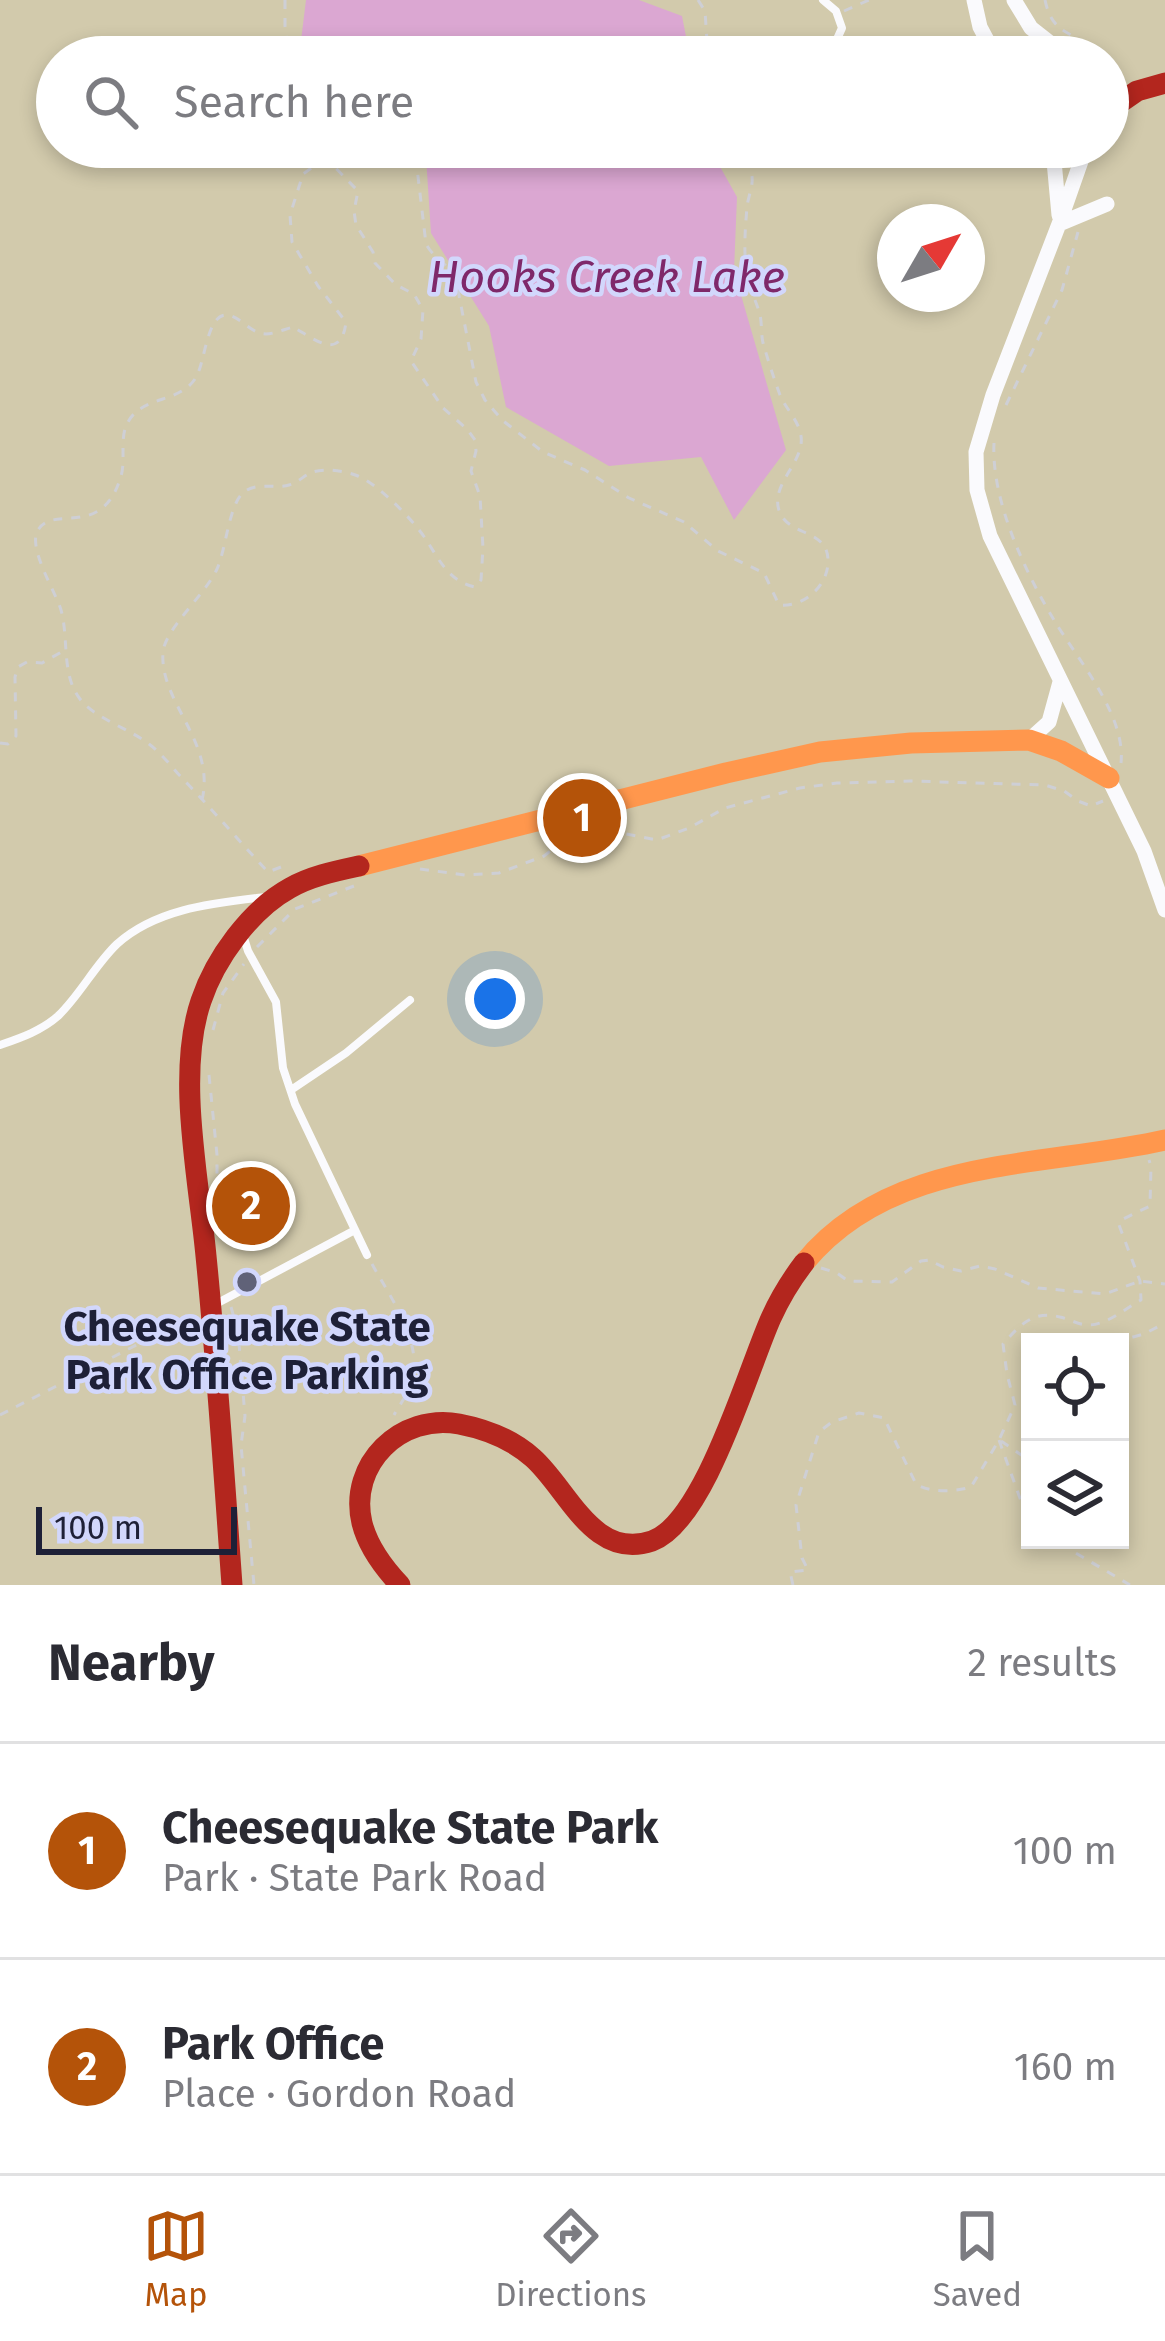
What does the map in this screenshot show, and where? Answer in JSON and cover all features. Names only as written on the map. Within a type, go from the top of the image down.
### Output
[{"type":"main road","points":[[1129,97],[1165,83]]},
{"type":"main road","points":[[232,1585],[220,1302],[194,1119],[191,1049],[199,1005],[225,955],[246,944],[278,895],[334,872],[396,864],[725,773],[820,752],[911,743],[1029,740],[1112,782]]},
{"type":"main road","points":[[400,1585],[377,1559],[359,1509],[369,1466],[393,1434],[428,1420],[454,1423],[514,1444],[537,1460],[598,1535],[617,1543],[652,1541],[666,1535],[690,1508],[783,1291],[838,1227],[909,1188],[970,1172],[1154,1143]]},
{"type":"street","points":[[974,0],[985,36]]},
{"type":"street","points":[[1014,0],[1041,36]]},
{"type":"street","points":[[1055,168],[1059,224]]},
{"type":"street","points":[[1079,168],[993,394],[976,452],[977,490],[990,536],[1112,782],[1165,910]]},
{"type":"street","points":[[1059,224],[1107,204]]},
{"type":"street","points":[[1029,740],[1049,722],[1060,682]]},
{"type":"lane","points":[[823,0],[836,11],[842,28],[838,36]]},
{"type":"lane","points":[[0,1045],[32,1034],[58,1016],[118,944],[144,926],[200,906],[278,895]]},
{"type":"lane","points":[[246,944],[276,1002],[283,1068],[291,1090],[367,1255]]},
{"type":"lane","points":[[291,1090],[346,1053],[410,1000]]},
{"type":"lane","points":[[220,1302],[355,1230]]},
{"type":"path","points":[[286,0],[286,36]]},
{"type":"path","points":[[836,11],[854,9],[869,0]]},
{"type":"path","points":[[1045,0],[1051,21],[1076,36]]},
{"type":"path","points":[[701,2],[705,36]]},
{"type":"path","points":[[281,867],[268,872],[151,745],[80,700],[68,667],[64,620],[39,556],[36,534],[60,519],[104,510],[120,479],[128,421],[148,404],[183,392],[194,381],[213,324],[226,315],[263,334],[293,327],[328,346],[345,332],[346,322],[318,286],[290,233],[292,207],[303,174],[311,168]]},
{"type":"path","points":[[202,800],[203,766],[166,679],[163,648],[217,569],[236,503],[244,492],[288,486],[317,471],[360,477],[424,536],[457,580],[475,587],[481,580],[480,496],[471,472],[475,440],[449,415],[413,365],[410,358],[424,328],[419,302],[375,263],[356,225],[358,191],[335,168]]},
{"type":"path","points":[[417,168],[425,244],[456,280],[476,382],[502,420],[543,452],[684,522],[718,551],[764,573],[779,604],[792,606],[805,602],[825,577],[828,553],[816,536],[784,520],[778,508],[778,493],[802,439],[780,394],[748,278],[745,243],[753,177],[749,168]]},
{"type":"path","points":[[1006,405],[1062,290],[1079,229]]},
{"type":"path","points":[[396,864],[465,875],[499,873],[544,856],[562,842],[616,832],[657,840],[725,808],[837,783],[1046,785],[1090,806],[1112,782],[1122,750],[1114,720],[1034,586],[1001,500],[993,466],[994,444]]},
{"type":"path","points":[[0,743],[8,744],[16,736],[18,667],[42,663],[66,649]]},
{"type":"path","points":[[212,1035],[246,944],[295,909],[372,881]]},
{"type":"path","points":[[208,1065],[218,1155],[216,1192]]},
{"type":"path","points":[[793,1585],[790,1572],[808,1570],[802,1558],[796,1504],[819,1432],[859,1413],[884,1418],[916,1484],[923,1489],[964,1490],[971,1487],[1015,1406],[1003,1344],[1024,1322],[1041,1315],[1087,1325],[1104,1322],[1141,1300],[1140,1281],[1119,1226],[1121,1220],[1150,1206],[1154,1143]]},
{"type":"path","points":[[367,1255],[403,1321],[414,1359],[412,1380],[394,1416],[393,1434]]},
{"type":"path","points":[[804,1262],[848,1281],[892,1282],[929,1260],[961,1271],[980,1266],[995,1269],[1038,1288],[1105,1294],[1140,1281],[1165,1284]]},
{"type":"path","points":[[0,1415],[220,1302],[238,1331],[254,1585]]},
{"type":"path","points":[[1129,1338],[1165,1324]]},
{"type":"path","points":[[999,1440],[1021,1455]]},
{"type":"path","points":[[999,1440],[1021,1498]]},
{"type":"path","points":[[1072,1549],[1130,1585]]},
{"type":"shaded area","points":[[0,0],[1165,0],[1165,1585],[0,1585]]},
{"type":"water","points":[[306,0],[639,0],[682,16],[686,36],[302,36]]},
{"type":"water","name":"Hooks Creek Lake","points":[[427,168],[721,168],[737,197],[734,271],[786,450],[734,520],[701,457],[609,466],[506,407],[489,326],[431,233]]},
{"type":"building","points":[[269,1184],[279,1205],[234,1230],[223,1208]]},
{"type":"traffic: slow","points":[[359,866],[820,752],[911,743],[1029,740],[1061,751],[1109,778]]},
{"type":"traffic: slow","points":[[804,1263],[839,1228],[924,1184],[1165,1140]]},
{"type":"traffic: jam","points":[[1129,97],[1165,83]]},
{"type":"traffic: jam","points":[[232,1585],[192,1127],[194,1030],[215,969],[261,909],[298,884],[359,866]]},
{"type":"traffic: jam","points":[[400,1585],[368,1540],[360,1501],[371,1463],[399,1435],[417,1427],[459,1424],[517,1446],[546,1471],[583,1519],[613,1541],[652,1541],[671,1528],[707,1476],[771,1318],[804,1263]]},
{"type":"place","name":"Cheesequake State Park","points":[[582,818]]},
{"type":"place","name":"Park Office","points":[[251,1206]]},
{"type":"place","name":"Cheesequake State Park Office Parking","points":[[247,1282]]}]
